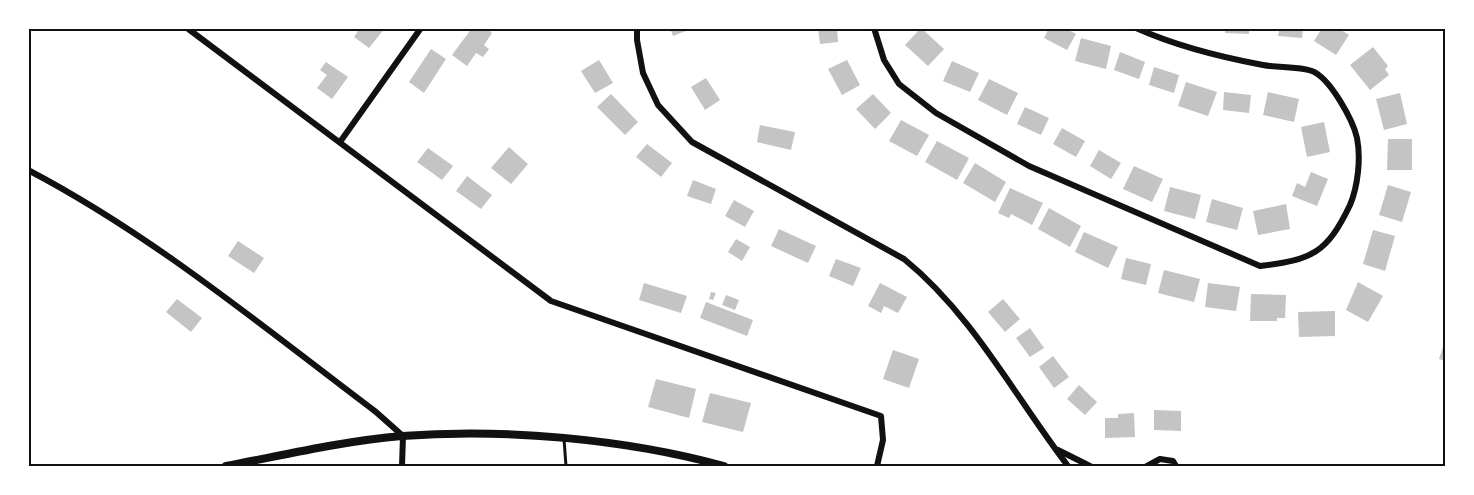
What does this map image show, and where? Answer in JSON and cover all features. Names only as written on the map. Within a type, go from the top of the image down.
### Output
[{"type":"street","points":[[187,28],[550,301],[881,416],[883,440],[877,466]]},
{"type":"street","points":[[340,142],[421,28]]},
{"type":"street","points":[[637,28],[643,73],[658,105],[692,142],[904,259],[933,283],[986,349],[1068,466]]},
{"type":"street","points":[[874,28],[884,60],[899,84],[936,113],[1029,166],[1260,266],[1295,262],[1326,246],[1354,195],[1358,167],[1357,137],[1333,88],[1314,72],[1263,65],[1163,40],[1136,28]]},
{"type":"street","points":[[28,170],[69,192],[147,240],[376,412],[402,436],[402,466]]},
{"type":"street","points":[[226,466],[402,436],[564,437],[681,455],[724,466]]},
{"type":"street","points":[[1054,448],[1090,466]]},
{"type":"street","points":[[1147,466],[1160,459],[1173,461],[1176,466]]},
{"type":"lane","points":[[564,437],[566,466]]},
{"type":"building","points":[[360,28],[385,28],[369,48],[354,37]]},
{"type":"building","points":[[472,28],[486,28],[492,33],[484,45],[489,49],[483,57],[476,53],[467,66],[452,55]]},
{"type":"building","points":[[670,28],[691,28],[691,29],[673,36]]},
{"type":"building","points":[[818,28],[837,28],[838,42],[820,44]]},
{"type":"building","points":[[921,28],[944,49],[928,66],[905,45]]},
{"type":"building","points":[[1049,28],[1065,28],[1076,34],[1067,50],[1044,38]]},
{"type":"building","points":[[1225,28],[1249,28],[1249,34],[1225,33]]},
{"type":"building","points":[[1272,28],[1303,28],[1302,38],[1278,36],[1279,31]]},
{"type":"building","points":[[1322,28],[1338,28],[1349,35],[1336,55],[1314,41]]},
{"type":"building","points":[[1081,38],[1111,46],[1106,69],[1075,61]]},
{"type":"building","points":[[1373,47],[1388,66],[1385,69],[1389,75],[1370,90],[1350,65]]},
{"type":"building","points":[[431,49],[446,59],[424,93],[409,82]]},
{"type":"building","points":[[1120,52],[1145,62],[1139,79],[1114,70]]},
{"type":"building","points":[[599,60],[613,83],[595,93],[581,71]]},
{"type":"building","points":[[847,60],[860,85],[842,95],[828,69]]},
{"type":"building","points":[[952,61],[979,73],[970,92],[943,81]]},
{"type":"building","points":[[326,62],[348,77],[332,99],[317,88],[327,75],[320,70]]},
{"type":"building","points":[[1154,67],[1179,75],[1174,93],[1149,85]]},
{"type":"building","points":[[706,78],[720,100],[705,110],[691,87]]},
{"type":"building","points":[[989,79],[1018,93],[1007,115],[978,100]]},
{"type":"building","points":[[1186,82],[1217,92],[1208,116],[1178,106]]},
{"type":"building","points":[[1224,92],[1251,95],[1249,113],[1223,110]]},
{"type":"building","points":[[1268,92],[1299,99],[1294,122],[1263,115]]},
{"type":"building","points":[[1400,93],[1407,124],[1384,130],[1376,99]]},
{"type":"building","points":[[611,94],[638,122],[625,135],[597,107]]},
{"type":"building","points":[[873,94],[891,113],[875,129],[856,109]]},
{"type":"building","points":[[1025,107],[1049,118],[1041,135],[1017,124]]},
{"type":"building","points":[[901,120],[929,135],[917,156],[889,141]]},
{"type":"building","points":[[1324,122],[1330,152],[1307,157],[1301,127]]},
{"type":"building","points":[[760,125],[795,132],[791,150],[757,142]]},
{"type":"building","points":[[1062,128],[1085,141],[1076,157],[1053,144]]},
{"type":"building","points":[[1388,139],[1412,139],[1412,170],[1387,170]]},
{"type":"building","points":[[937,141],[969,158],[957,180],[925,162]]},
{"type":"building","points":[[647,144],[672,163],[661,177],[636,157]]},
{"type":"building","points":[[509,147],[528,164],[511,184],[491,168]]},
{"type":"building","points":[[428,148],[453,166],[442,180],[417,162]]},
{"type":"building","points":[[1099,150],[1121,163],[1111,179],[1090,166]]},
{"type":"building","points":[[975,163],[1006,182],[995,202],[963,183]]},
{"type":"building","points":[[1134,166],[1163,179],[1152,202],[1123,189]]},
{"type":"building","points":[[1311,172],[1328,179],[1317,206],[1292,196],[1297,183],[1305,187]]},
{"type":"building","points":[[467,176],[492,195],[481,209],[456,191]]},
{"type":"building","points":[[693,180],[716,189],[711,204],[687,196]]},
{"type":"building","points":[[1388,185],[1411,192],[1402,222],[1379,215]]},
{"type":"building","points":[[1170,187],[1201,195],[1195,219],[1164,211]]},
{"type":"building","points":[[1010,188],[1043,203],[1032,225],[1011,214],[1009,218],[998,213]]},
{"type":"building","points":[[1212,199],[1243,208],[1237,230],[1206,222]]},
{"type":"building","points":[[734,200],[754,211],[745,227],[725,216]]},
{"type":"building","points":[[1286,204],[1290,229],[1258,235],[1253,211]]},
{"type":"building","points":[[1049,208],[1081,226],[1070,247],[1038,229]]},
{"type":"building","points":[[779,229],[816,246],[808,263],[771,246]]},
{"type":"building","points":[[1373,230],[1395,236],[1385,271],[1363,264]]},
{"type":"building","points":[[1084,232],[1118,247],[1108,268],[1075,252]]},
{"type":"building","points":[[736,239],[750,247],[742,261],[728,252]]},
{"type":"building","points":[[238,241],[264,258],[254,273],[228,256]]},
{"type":"building","points":[[1126,258],[1151,264],[1146,285],[1121,279]]},
{"type":"building","points":[[836,259],[861,268],[853,286],[829,276]]},
{"type":"building","points":[[1164,270],[1200,279],[1194,302],[1158,293]]},
{"type":"building","points":[[1358,282],[1383,296],[1368,322],[1346,310]]},
{"type":"building","points":[[644,283],[687,296],[681,313],[639,300]]},
{"type":"building","points":[[880,283],[907,297],[898,313],[884,306],[881,313],[868,306]]},
{"type":"building","points":[[1208,283],[1240,287],[1236,311],[1205,307]]},
{"type":"building","points":[[711,292],[716,293],[713,300],[709,299]]},
{"type":"building","points":[[1251,294],[1286,295],[1285,318],[1277,318],[1277,321],[1250,321]]},
{"type":"building","points":[[726,295],[739,300],[735,310],[722,305]]},
{"type":"building","points":[[177,299],[202,318],[191,332],[166,312]]},
{"type":"building","points":[[1003,299],[1020,319],[1005,332],[988,312]]},
{"type":"building","points":[[706,302],[753,320],[747,336],[700,318]]},
{"type":"building","points":[[1335,311],[1335,336],[1299,337],[1298,312]]},
{"type":"building","points":[[1030,328],[1044,348],[1030,357],[1016,338]]},
{"type":"building","points":[[1446,338],[1446,361],[1439,359]]},
{"type":"building","points":[[893,350],[919,359],[909,388],[883,379]]},
{"type":"building","points":[[1053,356],[1069,377],[1054,388],[1039,367]]},
{"type":"building","points":[[656,379],[696,389],[689,418],[648,407]]},
{"type":"building","points":[[1079,385],[1097,402],[1085,415],[1067,399]]},
{"type":"building","points":[[710,393],[751,403],[743,432],[702,422]]},
{"type":"building","points":[[1154,410],[1181,411],[1181,431],[1154,430]]},
{"type":"building","points":[[1134,413],[1135,437],[1105,438],[1105,418],[1118,418],[1118,414]]}]
